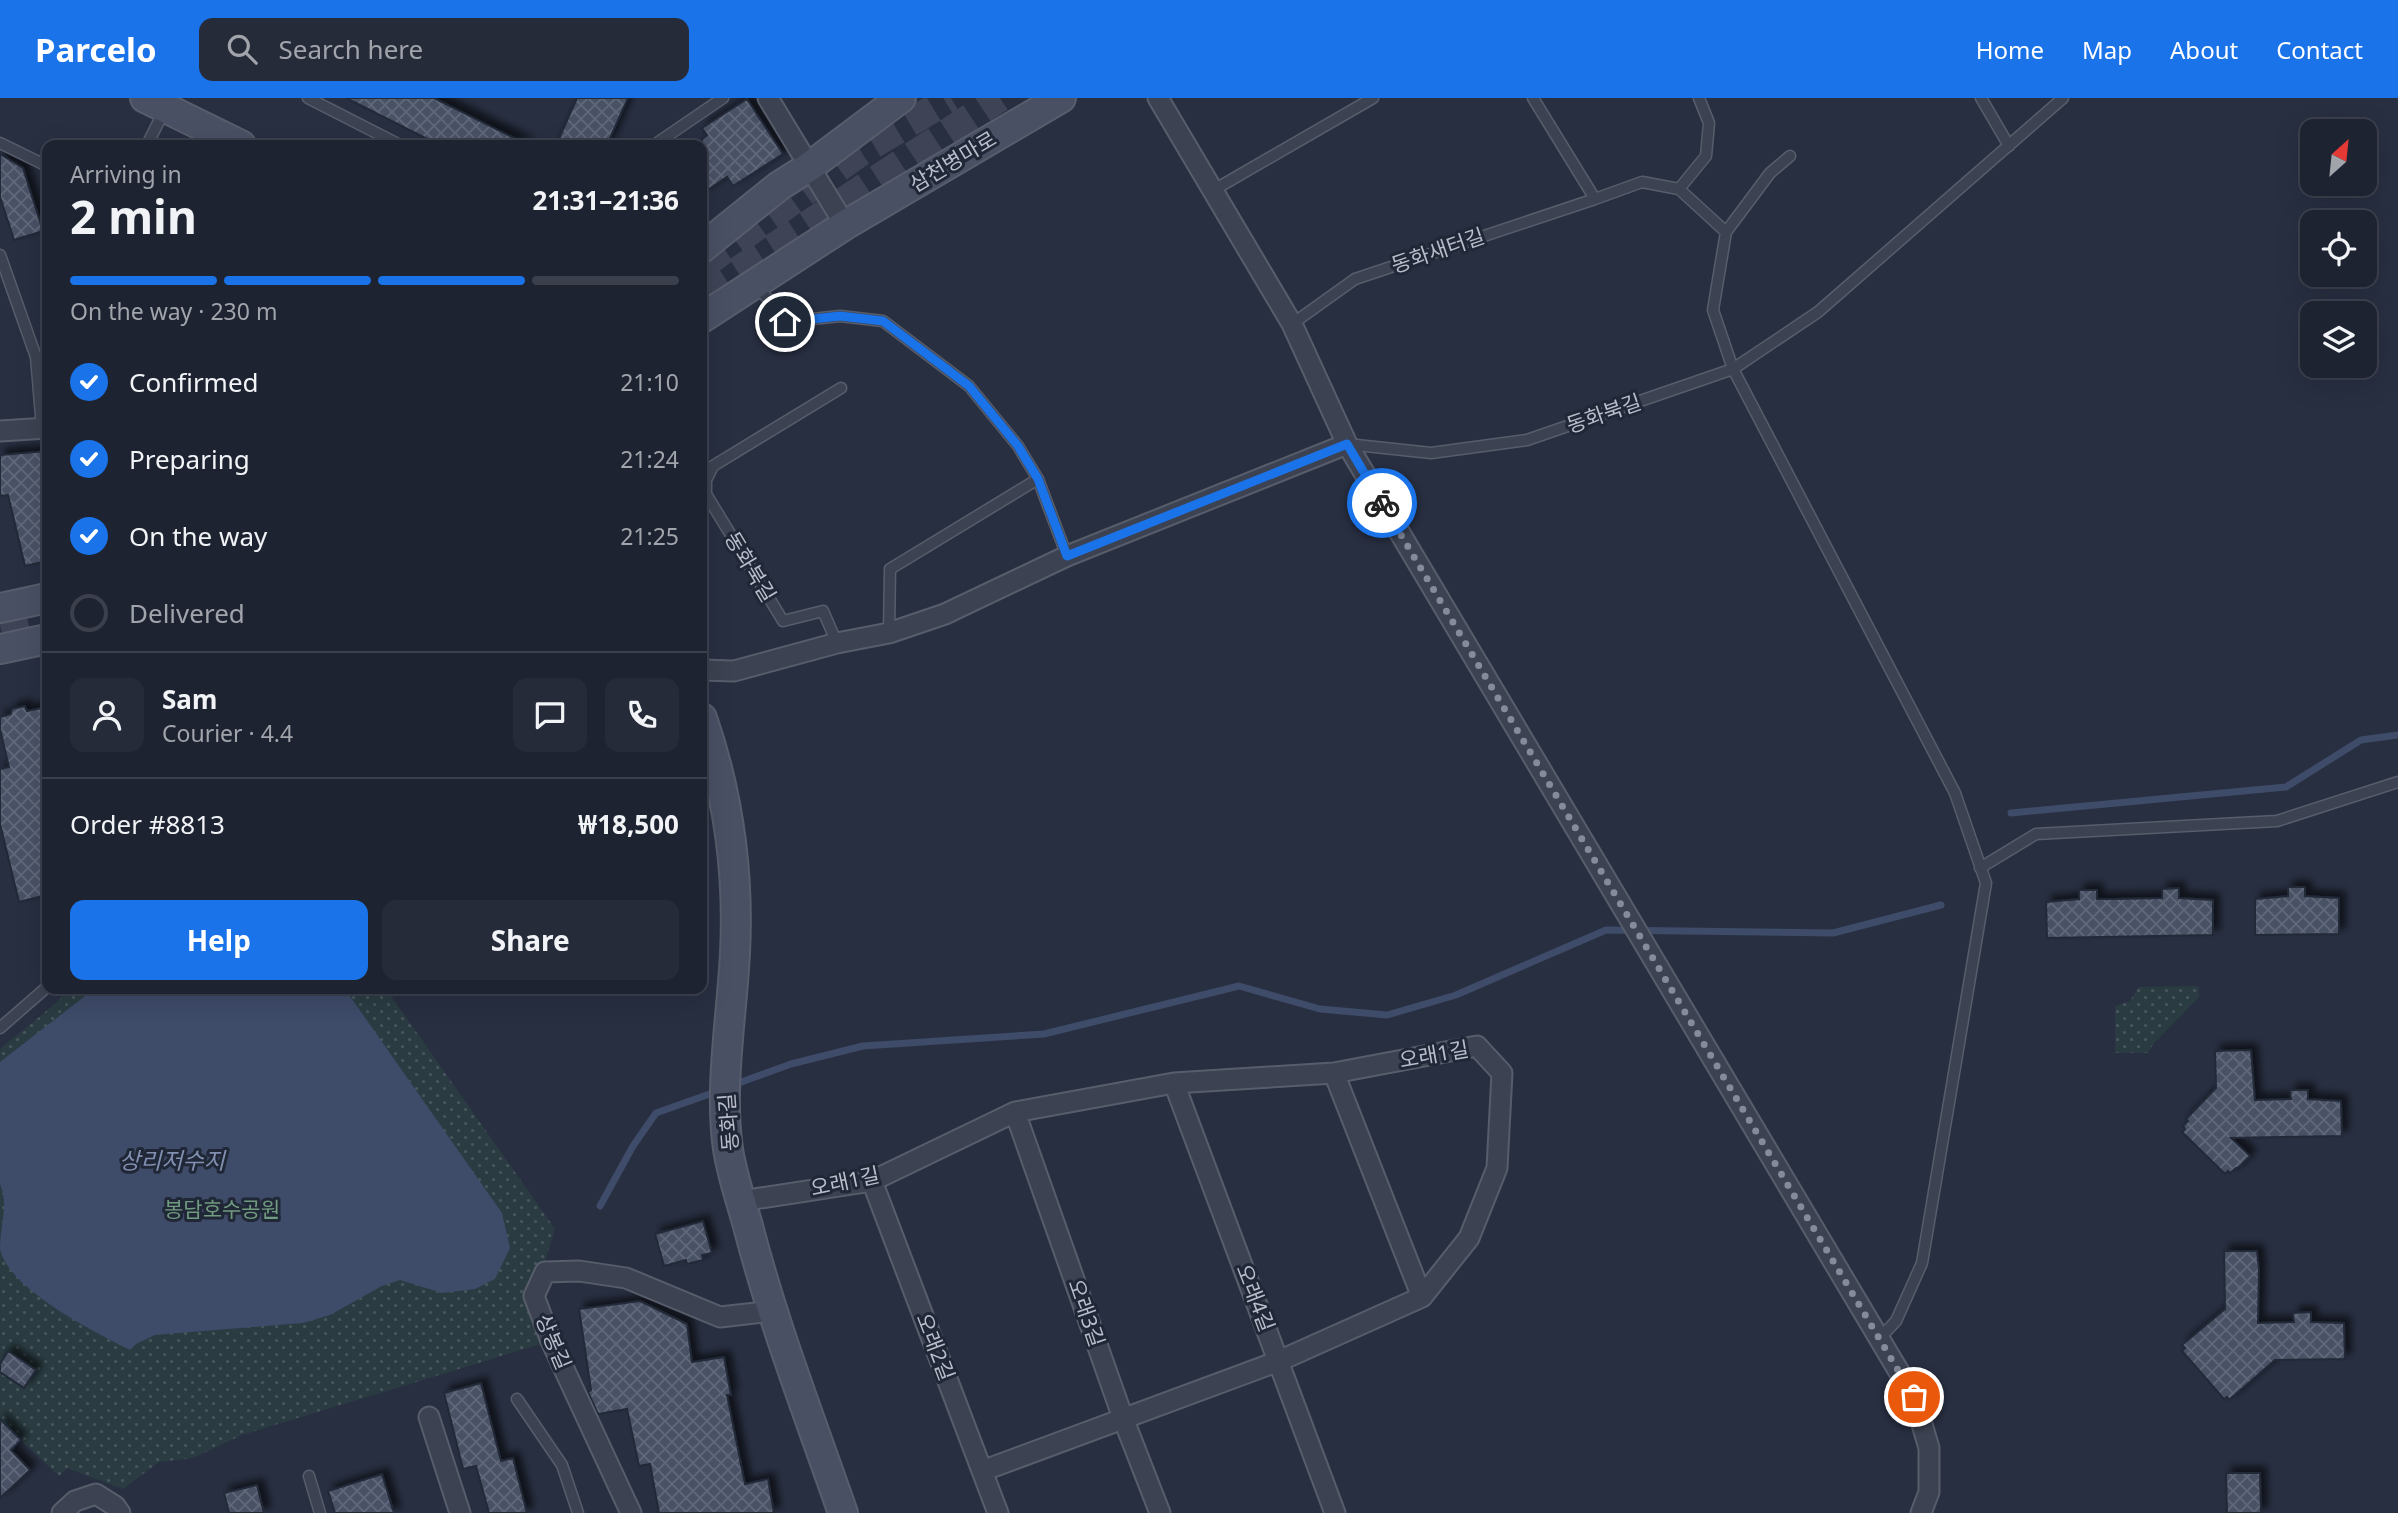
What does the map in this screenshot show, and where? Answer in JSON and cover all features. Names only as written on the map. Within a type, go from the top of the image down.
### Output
[{"type":"street","points":[[768,98],[845,225]]},
{"type":"street","points":[[707,243],[779,186],[809,167],[901,98]]},
{"type":"street","name":"삼천병마로","points":[[707,315],[845,225],[1061,98]]},
{"type":"street","points":[[1158,98],[1292,324],[1347,444],[1914,1397],[1929,1448],[1929,1492],[1921,1513]]},
{"type":"street","points":[[155,103],[231,140]]},
{"type":"street","points":[[0,431],[42,428]]},
{"type":"street","name":"동화북길","points":[[707,670],[734,671],[837,643],[889,633],[945,614],[1067,556],[1347,444]]},
{"type":"street","points":[[0,608],[42,599]]},
{"type":"street","points":[[0,649],[42,640]]},
{"type":"street","name":"동화길","points":[[707,734],[719,773],[735,883],[735,952],[724,1104],[728,1149],[773,1311],[843,1513]]},
{"type":"street","name":"오래1길","points":[[741,1201],[872,1181],[1015,1112],[1174,1083],[1334,1073],[1477,1046],[1502,1073],[1497,1168],[1469,1238],[1422,1297],[1279,1361],[982,1471]]},
{"type":"street","points":[[1334,1073],[1422,1297]]},
{"type":"street","name":"오래4길","points":[[1174,1083],[1335,1513]]},
{"type":"street","name":"오래3길","points":[[1015,1112],[1160,1513]]},
{"type":"street","name":"오래2길","points":[[872,1181],[998,1513]]},
{"type":"street","name":"상봉길","points":[[631,1513],[551,1341],[534,1296],[545,1272],[579,1270],[626,1278],[720,1317],[773,1311]]},
{"type":"street","points":[[429,1417],[460,1513]]},
{"type":"street","points":[[62,1513],[75,1501],[96,1494],[115,1506],[120,1513]]},
{"type":"lane","points":[[308,98],[390,140]]},
{"type":"lane","points":[[661,140],[723,98]]},
{"type":"lane","points":[[1211,191],[1373,98]]},
{"type":"lane","points":[[1533,98],[1595,199]]},
{"type":"lane","points":[[1699,98],[1709,122],[1706,156],[1679,189],[1726,232]]},
{"type":"lane","points":[[1981,98],[2009,146]]},
{"type":"lane","name":"동화북길","points":[[1347,444],[1431,453],[1527,440],[1732,369],[1818,312],[2063,98]]},
{"type":"lane","points":[[149,140],[155,103]]},
{"type":"lane","points":[[0,143],[42,164]]},
{"type":"lane","points":[[1790,156],[1770,173],[1726,232],[1713,310],[1732,369],[1955,793],[1986,883],[1922,1263],[1896,1321],[1879,1340]]},
{"type":"lane","name":"동화새터길","points":[[1292,324],[1355,279],[1642,182],[1679,189]]},
{"type":"lane","points":[[0,254],[36,356],[42,404]]},
{"type":"lane","points":[[756,284],[785,322],[840,316],[883,321],[969,386],[1018,446],[1038,479],[1067,556]]},
{"type":"lane","name":"동화북길","points":[[707,478],[713,466],[841,388]]},
{"type":"lane","points":[[889,633],[890,569],[1038,479]]},
{"type":"lane","name":"동화북길","points":[[707,496],[783,621],[823,611],[837,643]]},
{"type":"lane","points":[[1980,868],[2036,834],[2277,821],[2398,782]]},
{"type":"lane","points":[[0,1028],[42,991]]},
{"type":"lane","points":[[517,1399],[562,1465],[578,1513]]},
{"type":"lane","points":[[309,1476],[320,1513]]},
{"type":"green space","points":[[2139,987],[2199,988],[2199,997],[2154,1043],[2148,1053],[2115,1053],[2115,1006],[2130,1001]]},
{"type":"green space","name":"상리저수지","points":[[64,994],[390,994],[555,1229],[534,1296],[551,1341],[242,1435],[193,1458],[159,1462],[123,1489],[67,1468],[59,1476],[0,1421],[0,1049]]},
{"type":"water","name":"상리저수지","points":[[88,994],[349,994],[502,1213],[510,1248],[495,1279],[475,1289],[442,1293],[400,1280],[382,1286],[330,1315],[303,1323],[155,1335],[130,1350],[54,1308],[18,1278],[6,1263],[0,1248],[4,1200],[0,1184],[0,1062]]},
{"type":"building","points":[[346,98],[434,98],[518,140],[429,140]]},
{"type":"building","points":[[577,98],[628,98],[609,140],[558,140]]},
{"type":"building","points":[[747,99],[783,154],[733,186],[727,177],[707,191],[707,140],[702,139],[707,135],[702,128]]},
{"type":"building","points":[[0,154],[23,168],[42,231],[14,240],[0,197]]},
{"type":"building","points":[[42,451],[42,562],[25,566],[8,495],[0,496],[0,455]]},
{"type":"building","points":[[25,706],[27,711],[41,708],[42,712],[42,896],[19,902],[0,824],[0,769],[9,767],[0,729],[0,717],[11,714],[12,709]]},
{"type":"building","points":[[2288,887],[2305,887],[2305,896],[2339,898],[2339,934],[2255,935],[2255,899],[2288,896]]},
{"type":"building","points":[[2179,888],[2179,898],[2213,900],[2213,935],[2047,938],[2046,902],[2079,899],[2079,890],[2097,890],[2097,899],[2114,899],[2162,898],[2162,889]]},
{"type":"building","points":[[2251,1050],[2255,1100],[2291,1099],[2290,1090],[2308,1090],[2308,1099],[2341,1101],[2342,1136],[2231,1138],[2250,1156],[2237,1169],[2225,1174],[2182,1132],[2185,1129],[2183,1126],[2188,1121],[2186,1119],[2216,1088],[2215,1051]]},
{"type":"building","points":[[703,1221],[712,1253],[702,1255],[703,1260],[687,1264],[686,1260],[664,1266],[655,1234]]},
{"type":"building","points":[[2224,1251],[2257,1251],[2258,1323],[2294,1322],[2293,1313],[2311,1312],[2311,1322],[2344,1323],[2345,1359],[2275,1360],[2229,1400],[2227,1397],[2224,1399],[2182,1351],[2185,1348],[2182,1345],[2225,1309]]},
{"type":"building","points":[[640,1301],[687,1324],[692,1362],[724,1357],[731,1395],[727,1395],[745,1484],[768,1479],[774,1513],[659,1513],[650,1464],[639,1466],[627,1409],[598,1414],[588,1392],[591,1390],[579,1309]]},
{"type":"building","points":[[8,1351],[36,1370],[24,1388],[0,1372],[0,1364]]},
{"type":"building","points":[[481,1383],[501,1461],[513,1458],[527,1513],[489,1513],[476,1466],[463,1469],[444,1393]]},
{"type":"building","points":[[0,1419],[21,1440],[11,1450],[30,1470],[0,1498]]},
{"type":"building","points":[[2226,1473],[2260,1473],[2261,1513],[2227,1513]]},
{"type":"building","points":[[382,1474],[394,1513],[335,1513],[328,1491]]},
{"type":"building","points":[[257,1485],[264,1513],[229,1513],[224,1493]]},
{"type":"waterway","points":[[2011,813],[2286,787],[2361,740],[2398,735]]},
{"type":"waterway","points":[[733,1085],[791,1064],[863,1046],[1044,1034],[1239,986],[1320,1009],[1387,1015],[1456,995],[1606,930],[1833,933],[1941,905]]},
{"type":"waterway","points":[[600,1206],[633,1146],[656,1113],[718,1091]]},
{"type":"tunnel","points":[[707,262],[861,152],[951,98]]},
{"type":"tunnel","points":[[707,291],[1000,98]]},
{"type":"tunnel","points":[[0,626],[42,614]]},
{"type":"way so far","points":[[1382,503],[1914,1397]]},
{"type":"route","points":[[785,322],[840,316],[883,321],[969,386],[1018,446],[1038,479],[1067,556],[1347,444],[1382,503]]},
{"type":"park label","name":"봉담호수공원","points":[[222,1210]]}]
